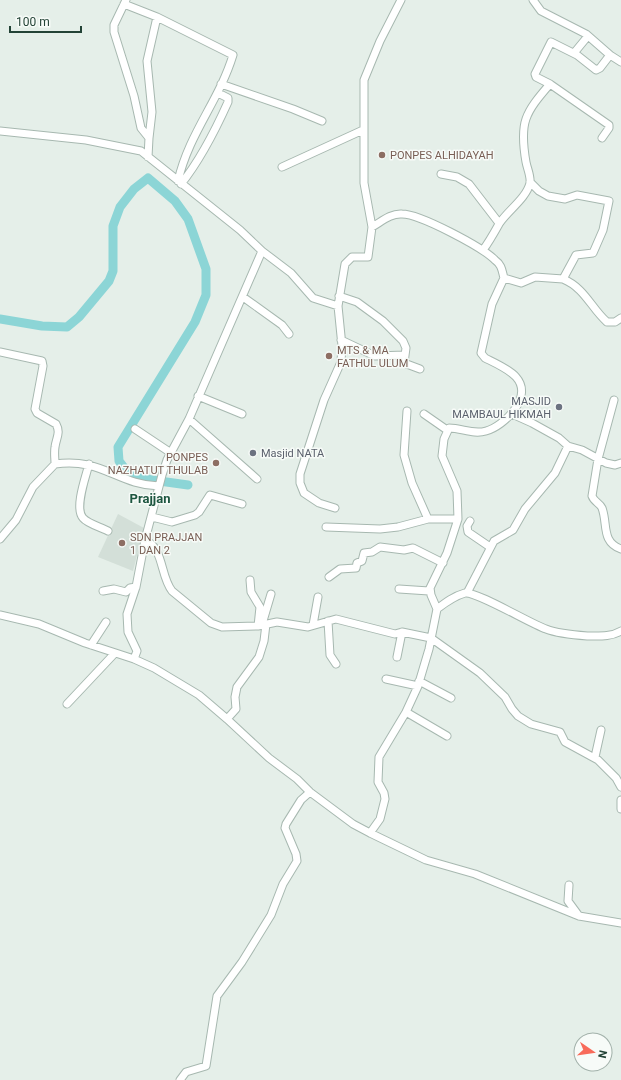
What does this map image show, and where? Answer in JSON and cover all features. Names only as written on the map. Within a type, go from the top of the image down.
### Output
[{"type":"street","points":[[335,508],[319,503],[304,492],[300,476],[324,400],[339,369],[341,340],[338,306],[346,262],[352,256],[368,257],[372,227],[364,183],[363,130],[365,75],[400,0]]},
{"type":"street","points":[[533,0],[540,11],[588,36],[610,55],[621,62]]},
{"type":"street","points":[[149,138],[141,128],[134,96],[114,32],[114,25],[125,2],[232,54],[218,93],[192,139],[182,164],[179,182]]},
{"type":"street","points":[[148,157],[152,112],[147,61],[157,17]]},
{"type":"street","points":[[574,53],[588,36]]},
{"type":"street","points":[[602,138],[609,128],[609,125],[536,76],[536,74],[551,42],[574,53],[596,70],[600,68],[610,55]]},
{"type":"street","points":[[221,84],[293,109],[322,122]]},
{"type":"street","points":[[483,250],[499,223],[524,194],[530,182],[525,150],[524,126],[526,114],[532,104],[550,84]]},
{"type":"street","points":[[179,182],[194,167],[209,143],[228,102],[228,98],[218,93]]},
{"type":"street","points":[[282,167],[363,130]]},
{"type":"street","points":[[0,131],[121,146],[141,151],[240,230],[262,251],[291,274],[316,300],[338,306]]},
{"type":"street","points":[[441,174],[457,177],[466,181],[499,223]]},
{"type":"street","points":[[530,182],[539,191],[548,196],[565,199],[577,195],[609,201],[601,236],[593,253],[576,255],[563,279]]},
{"type":"street","points":[[372,227],[391,216],[404,214],[429,222],[483,250],[502,268],[504,278],[492,304],[481,353],[485,358],[517,378],[521,392],[518,404],[512,414],[487,431],[471,432],[455,428],[449,428],[447,430]]},
{"type":"street","points":[[134,659],[137,651],[128,632],[127,614],[136,588],[145,540],[162,475],[171,452],[189,419],[262,251]]},
{"type":"street","points":[[504,278],[521,283],[535,277],[563,279],[570,282],[590,299],[607,322],[615,322],[621,318]]},
{"type":"street","points":[[339,296],[357,302],[383,322],[404,341],[405,355],[403,360],[406,364],[420,369]]},
{"type":"street","points":[[243,297],[282,325],[290,334]]},
{"type":"street","points":[[341,340],[375,356],[405,355]]},
{"type":"street","points":[[0,352],[42,361],[43,366],[35,409],[37,413],[58,427],[59,434],[54,453],[55,464]]},
{"type":"street","points":[[198,396],[242,414]]},
{"type":"street","points":[[614,400],[598,459],[592,496],[601,507],[606,535],[610,542],[621,549]]},
{"type":"street","points":[[407,411],[404,455],[412,483],[428,519]]},
{"type":"street","points":[[424,414],[447,430]]},
{"type":"street","points":[[512,414],[532,422],[559,438],[568,446],[582,450],[598,459],[612,464],[621,463]]},
{"type":"street","points":[[189,419],[257,480]]},
{"type":"street","points":[[135,429],[171,452]]},
{"type":"street","points":[[370,833],[380,819],[385,799],[384,792],[378,782],[379,757],[406,712],[418,684],[431,638],[436,609],[429,591],[443,563],[453,538],[458,519],[457,491],[442,456],[442,445],[447,430]]},
{"type":"street","points":[[467,593],[495,539],[511,532],[516,526],[525,508],[555,473],[568,446]]},
{"type":"street","points":[[0,539],[16,520],[33,487],[55,464],[77,462],[89,464],[140,485],[160,485]]},
{"type":"street","points":[[89,464],[80,500],[81,516],[85,520],[108,531]]},
{"type":"street","points":[[152,517],[172,522],[195,515],[200,512],[210,495],[242,504]]},
{"type":"street","points":[[326,527],[380,529],[428,519],[458,519]]},
{"type":"street","points":[[470,520],[467,526],[468,532],[490,547]]},
{"type":"street","points":[[145,540],[153,544],[159,557],[168,586],[181,600],[205,618],[222,627],[262,625],[277,622],[308,627],[332,619],[341,619],[394,634],[402,632],[431,638],[480,673],[505,697],[518,716],[531,724],[560,732],[565,742],[595,757],[616,778],[621,787]]},
{"type":"street","points":[[329,577],[340,568],[356,568],[357,563],[362,561],[364,553],[372,552],[380,547],[416,549],[443,563]]},
{"type":"street","points":[[227,719],[237,707],[235,697],[237,687],[261,653],[262,625],[260,607],[252,592],[250,580]]},
{"type":"street","points":[[103,591],[114,588],[126,592],[130,588],[136,588]]},
{"type":"street","points":[[399,589],[429,591]]},
{"type":"street","points":[[436,609],[456,595],[467,593],[556,632],[595,636],[620,634]]},
{"type":"street","points":[[262,625],[272,594]]},
{"type":"street","points":[[313,625],[318,597]]},
{"type":"street","points":[[0,615],[39,624],[92,645],[134,659],[154,668],[199,696],[310,792],[353,824],[370,833],[426,860],[475,874],[579,916],[621,923]]},
{"type":"street","points":[[328,621],[330,655],[336,664]]},
{"type":"street","points":[[92,645],[106,622]]},
{"type":"street","points":[[397,658],[402,632]]},
{"type":"street","points":[[68,704],[115,653]]},
{"type":"street","points":[[386,679],[418,684],[451,698]]},
{"type":"street","points":[[406,712],[447,736]]},
{"type":"street","points":[[595,757],[601,730]]},
{"type":"street","points":[[180,1080],[186,1072],[206,1066],[217,996],[242,962],[271,916],[283,884],[297,861],[296,854],[285,828],[301,800],[310,792]]},
{"type":"street","points":[[621,800],[621,809]]},
{"type":"street","points":[[569,885],[568,901],[579,916]]},
{"type":"shaded area","name":"SDN PRAJJAN 1 DAN 2","points":[[118,514],[144,528],[133,571],[98,557]]},
{"type":"waterway","points":[[0,319],[42,326],[67,327],[79,317],[109,281],[113,271],[113,226],[120,207],[134,189],[148,178],[175,201],[188,219],[206,269],[206,295],[195,322],[118,447],[119,461],[129,474],[152,480],[188,485]]},
{"type":"place","name":"PONPES ALHIDAYAH","points":[[382,155]]},
{"type":"place","name":"MTS & MA FATHUL ULUM","points":[[329,356]]},
{"type":"place","name":"MASJID MAMBAUL HIKMAH","points":[[559,407]]},
{"type":"place","name":"Masjid NATA","points":[[253,453]]},
{"type":"place","name":"PONPES NAZHATUT THULAB","points":[[216,463]]},
{"type":"place","name":"SDN PRAJJAN 1 DAN 2","points":[[122,543]]},
{"type":"district","name":"Prajjan","points":[[150,498]]}]
